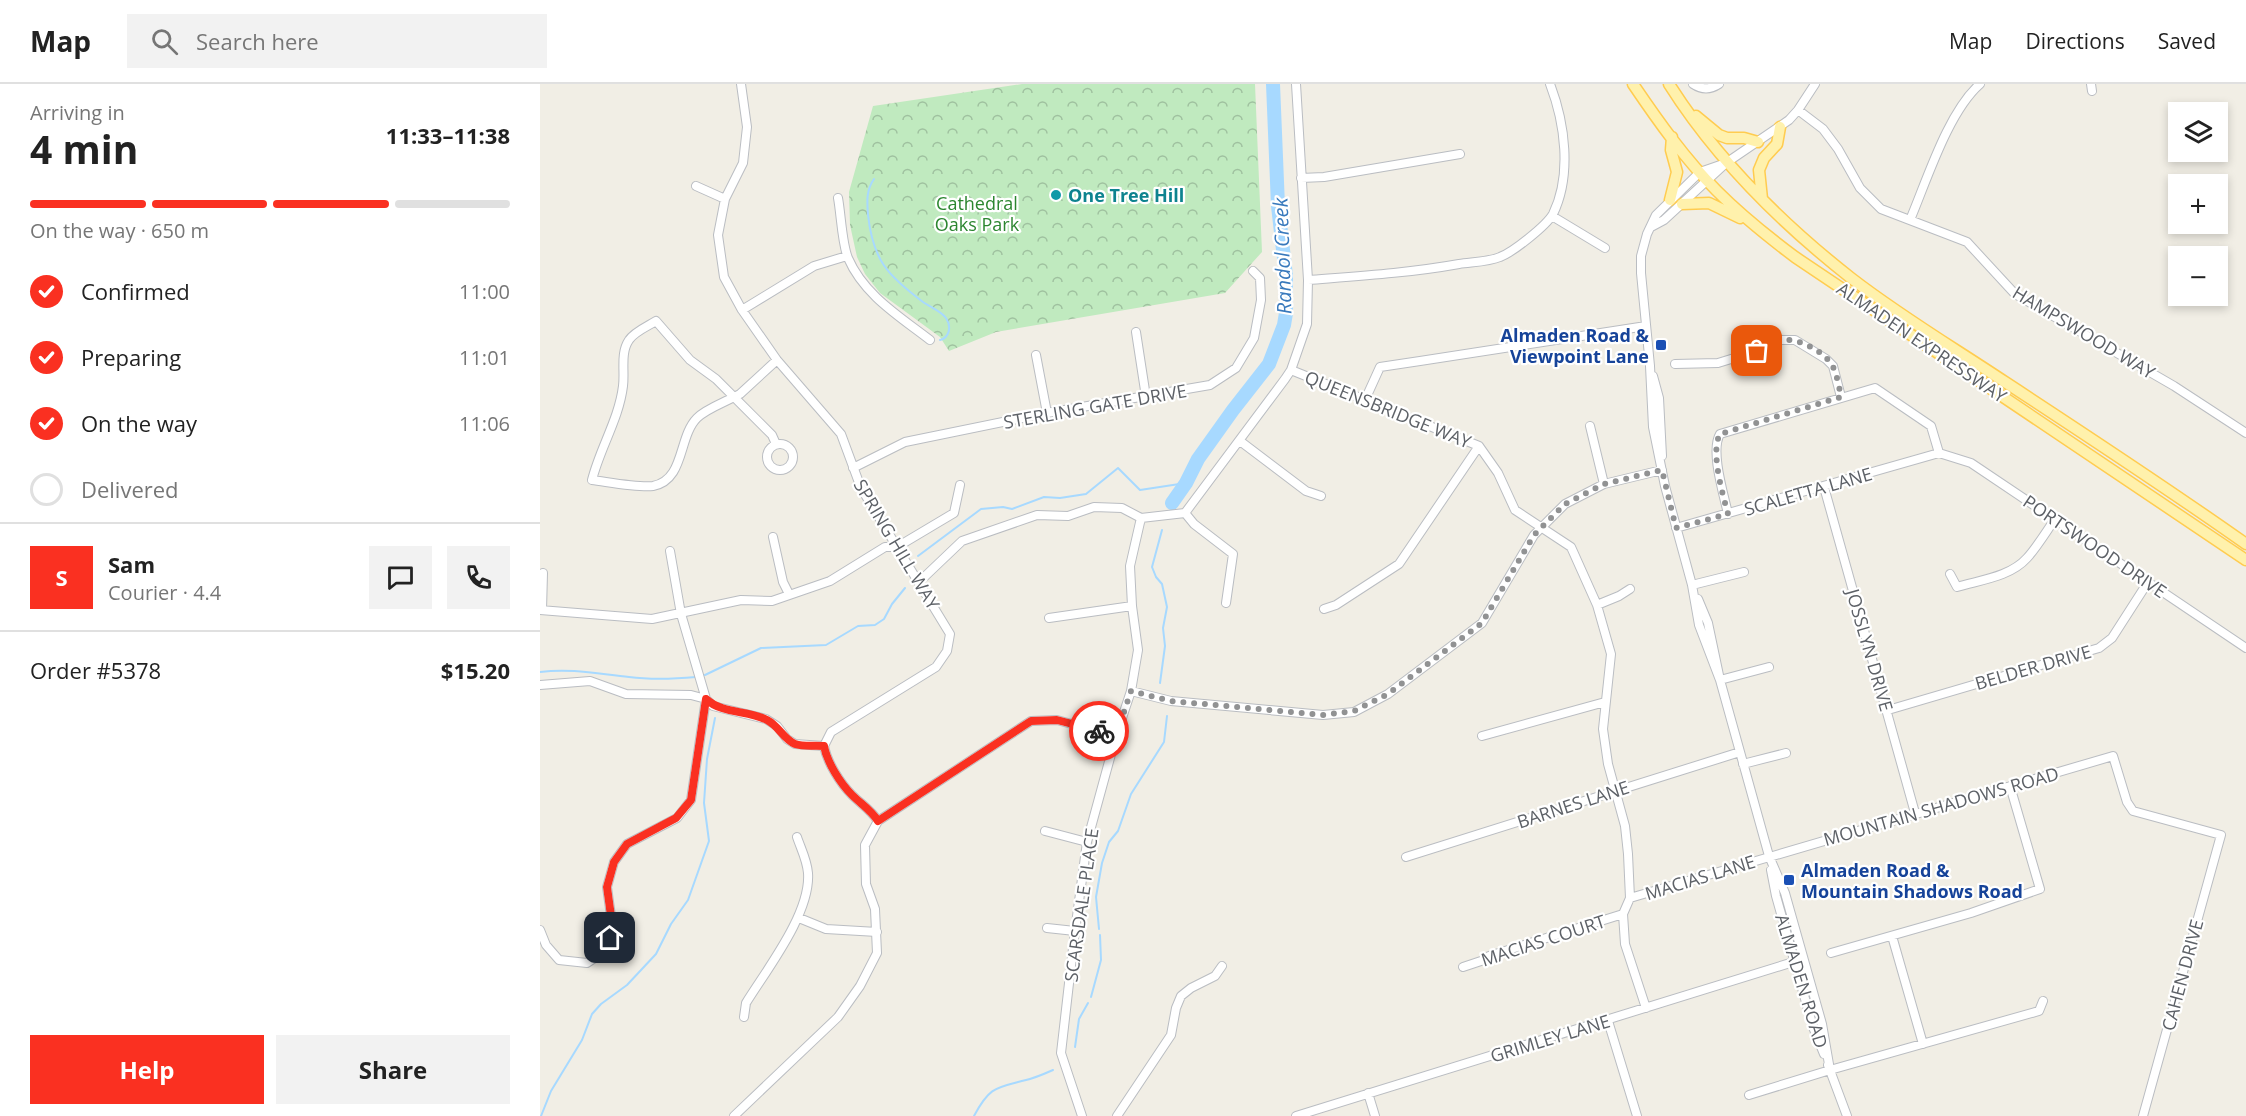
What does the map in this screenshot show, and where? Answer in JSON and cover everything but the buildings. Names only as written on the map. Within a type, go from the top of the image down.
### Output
[{"type":"main road","name":"ALMADEN EXPRESSWAY","points":[[1633,84],[1703,176],[1746,219],[1795,257],[2246,560]]},
{"type":"main road","name":"ALMADEN EXPRESSWAY","points":[[1669,84],[1726,163],[1762,200],[1851,278],[1907,318],[2170,491],[2246,544]]},
{"type":"main road","points":[[1686,110],[1701,119],[1719,135],[1758,142]]},
{"type":"main road","points":[[1762,200],[1759,170],[1764,158],[1777,144],[1780,127]]},
{"type":"main road","points":[[1670,200],[1677,172],[1671,150],[1672,137]]},
{"type":"main road","points":[[1682,204],[1709,204],[1735,217],[1746,219]]},
{"type":"street","name":"SPRING HILL WAY","points":[[741,84],[747,127],[742,163],[725,199],[718,235],[724,277],[742,310],[777,360],[841,434],[861,488],[950,634],[947,651],[936,667],[831,732],[824,746]]},
{"type":"street","points":[[919,582],[962,541],[1037,514],[1068,516],[1094,507],[1122,508],[1141,518],[1185,513],[1240,441],[1291,370],[1307,324],[1308,280],[1296,84]]},
{"type":"street","points":[[1308,280],[1417,272],[1499,258],[1524,242],[1552,216],[1563,180],[1563,144],[1557,104],[1550,84]]},
{"type":"street","points":[[1693,84],[1703,89],[1710,89],[1719,84]]},
{"type":"street","name":"ALMADEN ROAD","points":[[1815,84],[1798,110],[1780,127],[1670,200],[1656,215],[1641,256],[1653,428],[1662,470],[1692,585],[1708,623],[1720,680],[1769,856],[1776,896],[1799,961],[1813,1027],[1847,1116]]},
{"type":"street","points":[[1910,220],[1954,114],[1969,93],[1980,84]]},
{"type":"street","name":"HAMPSWOOD WAY","points":[[1798,110],[1818,125],[1830,138],[1860,188],[1881,209],[1967,242],[2015,294],[2174,386],[2246,433]]},
{"type":"street","points":[[1301,178],[1324,177],[1460,154]]},
{"type":"street","name":"ALMADEN ROAD","points":[[1651,227],[1664,220],[1682,204],[1703,176]]},
{"type":"street","points":[[696,186],[725,199]]},
{"type":"street","points":[[838,198],[847,256],[874,296],[930,340]]},
{"type":"street","points":[[1552,216],[1605,248]]},
{"type":"street","points":[[742,310],[814,266],[847,256]]},
{"type":"street","name":"STERLING GATE DRIVE","points":[[853,468],[905,442],[1047,413],[1146,398],[1210,385],[1236,368],[1254,338],[1261,300],[1260,278],[1253,271]]},
{"type":"street","points":[[776,444],[771,435],[743,409],[734,397],[716,379],[690,360],[656,321],[629,339],[624,355],[623,387],[612,427],[598,459],[592,480],[652,486],[665,482],[676,468],[685,437],[698,417],[734,397],[777,360]]},
{"type":"street","points":[[1365,400],[1380,367],[1389,364],[1646,326]]},
{"type":"street","points":[[1136,332],[1146,398]]},
{"type":"street","points":[[1675,364],[1718,363],[1757,351],[1781,340],[1796,340],[1833,366],[1841,397]]},
{"type":"street","points":[[1036,355],[1047,413]]},
{"type":"street","name":"QUEENSBRIDGE WAY","points":[[1291,370],[1479,446],[1498,473],[1515,510],[1571,547],[1597,605],[1611,654],[1603,729],[1608,764],[1625,826],[1630,897],[1623,914],[1625,944],[1646,1008]]},
{"type":"street","points":[[1728,514],[1720,480],[1716,445],[1720,434],[1841,397],[1875,388],[1931,426],[1939,453]]},
{"type":"street","points":[[1590,426],[1604,484]]},
{"type":"street","points":[[1240,441],[1306,491],[1321,496]]},
{"type":"street","points":[[1324,609],[1336,605],[1400,564],[1479,446]]},
{"type":"street","name":"SCALETTA LANE","points":[[1676,528],[1939,453]]},
{"type":"street","name":"PORTSWOOD DRIVE","points":[[1939,453],[1971,463],[2246,648]]},
{"type":"street","points":[[1131,691],[1171,701],[1323,715],[1354,711],[1388,694],[1482,623],[1534,535],[1565,504],[1604,484],[1662,470]]},
{"type":"street","points":[[543,573],[541,610],[652,620],[722,603],[741,600],[772,601],[830,581],[885,547],[897,547],[954,513],[960,485]]},
{"type":"street","name":"JOSSLYN DRIVE","points":[[1824,487],[1916,813]]},
{"type":"street","points":[[1185,513],[1194,524],[1233,554],[1226,603]]},
{"type":"street","name":"SCARSDALE PLACE","points":[[1082,1116],[1061,1053],[1087,842],[1116,736],[1131,691],[1138,650],[1132,606],[1130,566],[1141,518]]},
{"type":"street","points":[[1950,574],[1957,587],[2003,574],[2015,568],[2026,560],[2055,519]]},
{"type":"street","points":[[773,537],[783,582],[789,594]]},
{"type":"street","points":[[540,930],[546,945],[559,960],[587,963],[602,953],[610,938],[611,916],[607,887],[614,862],[627,844],[676,818],[691,800],[706,699],[681,614],[670,551]]},
{"type":"street","points":[[1692,585],[1744,572]]},
{"type":"street","name":"BELDER DRIVE","points":[[1888,710],[2099,648],[2112,638],[2148,582]]},
{"type":"street","points":[[1597,605],[1630,590]]},
{"type":"street","points":[[1050,618],[1132,606]]},
{"type":"street","points":[[1720,680],[1769,667]]},
{"type":"street","points":[[540,685],[590,681],[626,694],[691,695],[706,699],[713,706],[766,719],[777,726],[795,744],[824,746],[826,756],[851,794],[873,813],[878,821]]},
{"type":"street","points":[[1482,736],[1587,705],[1605,702]]},
{"type":"street","points":[[734,1116],[838,1017],[860,986],[877,953],[874,909],[866,884],[865,845],[878,821],[1031,721],[1057,720],[1116,736]]},
{"type":"street","name":"BARNES LANE","points":[[1406,857],[1740,752]]},
{"type":"street","points":[[1743,764],[1786,753]]},
{"type":"street","name":"MOUNTAIN SHADOWS ROAD","points":[[1769,856],[2113,756],[2127,802],[2133,811],[2221,835]]},
{"type":"street","points":[[1831,953],[1971,913],[2040,889],[2010,786]]},
{"type":"street","points":[[1045,831],[1087,842]]},
{"type":"street","name":"CAHEN DRIVE","points":[[2144,1116],[2221,835]]},
{"type":"street","points":[[744,1017],[746,1003],[799,918],[808,875],[805,858],[797,837]]},
{"type":"street","name":"MACIAS LANE","points":[[1630,897],[1769,856]]},
{"type":"street","name":"MACIAS COURT","points":[[1463,967],[1487,959],[1489,956],[1623,914]]},
{"type":"street","points":[[799,918],[826,928],[877,932]]},
{"type":"street","points":[[1047,928],[1075,931]]},
{"type":"street","points":[[1892,936],[1923,1044]]},
{"type":"street","name":"GRIMLEY LANE","points":[[1296,1116],[1799,961]]},
{"type":"street","points":[[1117,1116],[1171,1035],[1176,1008],[1181,996],[1191,988],[1215,976],[1221,966]]},
{"type":"street","points":[[1749,1095],[2039,1011],[2043,1002]]},
{"type":"street","points":[[1608,1021],[1637,1116]]},
{"type":"street","points":[[1368,1093],[1375,1116]]},
{"type":"green space","name":"Cathedral Oaks Park","points":[[1022,84],[1255,84],[1262,252],[1225,293],[996,332],[949,351],[940,337],[880,293],[865,274],[857,257],[850,225],[849,192],[873,106]]},
{"type":"waterway","name":"Randol Creek","points":[[1172,503],[1186,483],[1198,459],[1269,364],[1284,325],[1286,276],[1278,206],[1273,84]]},
{"type":"waterway","points":[[874,179],[867,201],[870,231],[878,255],[900,283],[946,318],[949,332],[940,340]]},
{"type":"waterway","points":[[918,556],[981,509],[1003,507],[1012,509],[1044,497],[1060,498],[1086,494],[1118,468],[1140,490],[1186,483]]},
{"type":"waterway","name":"Randol Creek","points":[[1160,683],[1165,646],[1163,628],[1167,607],[1162,584],[1152,567],[1162,530]]},
{"type":"waterway","points":[[705,675],[761,648],[826,645],[858,626],[875,625],[884,619],[905,588]]},
{"type":"waterway","points":[[540,672],[574,671],[655,679],[696,677]]},
{"type":"waterway","name":"Randol Creek","points":[[1099,929],[1096,897],[1102,863],[1109,842],[1118,831],[1131,794],[1164,742],[1167,716]]},
{"type":"waterway","points":[[541,1116],[551,1091],[582,1040],[592,1014],[601,1004],[627,985],[656,954],[671,924],[688,900],[709,841],[704,803],[707,759],[715,718]]},
{"type":"waterway","name":"Randol Creek","points":[[1091,997],[1101,960],[1100,935]]},
{"type":"waterway","name":"Randol Creek","points":[[1075,1047],[1079,1019],[1088,1003]]},
{"type":"waterway","name":"Randol Creek","points":[[974,1116],[985,1099],[995,1090],[1053,1070]]},
{"type":"way so far","points":[[1099,731],[1116,736],[1131,691],[1171,701],[1323,715],[1354,711],[1388,694],[1482,623],[1534,535],[1565,504],[1604,484],[1662,470],[1676,528],[1728,514],[1720,480],[1716,445],[1720,434],[1841,397],[1833,366],[1808,346],[1796,340],[1781,340],[1757,351]]},
{"type":"place","name":"One Tree Hill","points":[[1056,195]]},
{"type":"place","name":"Almaden Road & Viewpoint Lane","points":[[1661,345]]},
{"type":"place","name":"Almaden Road & Mountain Shadows Road","points":[[1789,880]]},
{"type":"route","points":[[610,938],[611,916],[607,887],[614,862],[627,844],[676,818],[691,800],[706,699],[713,706],[766,719],[777,726],[795,744],[824,746],[826,756],[851,794],[873,813],[878,821],[1031,721],[1057,720],[1099,731]]}]
